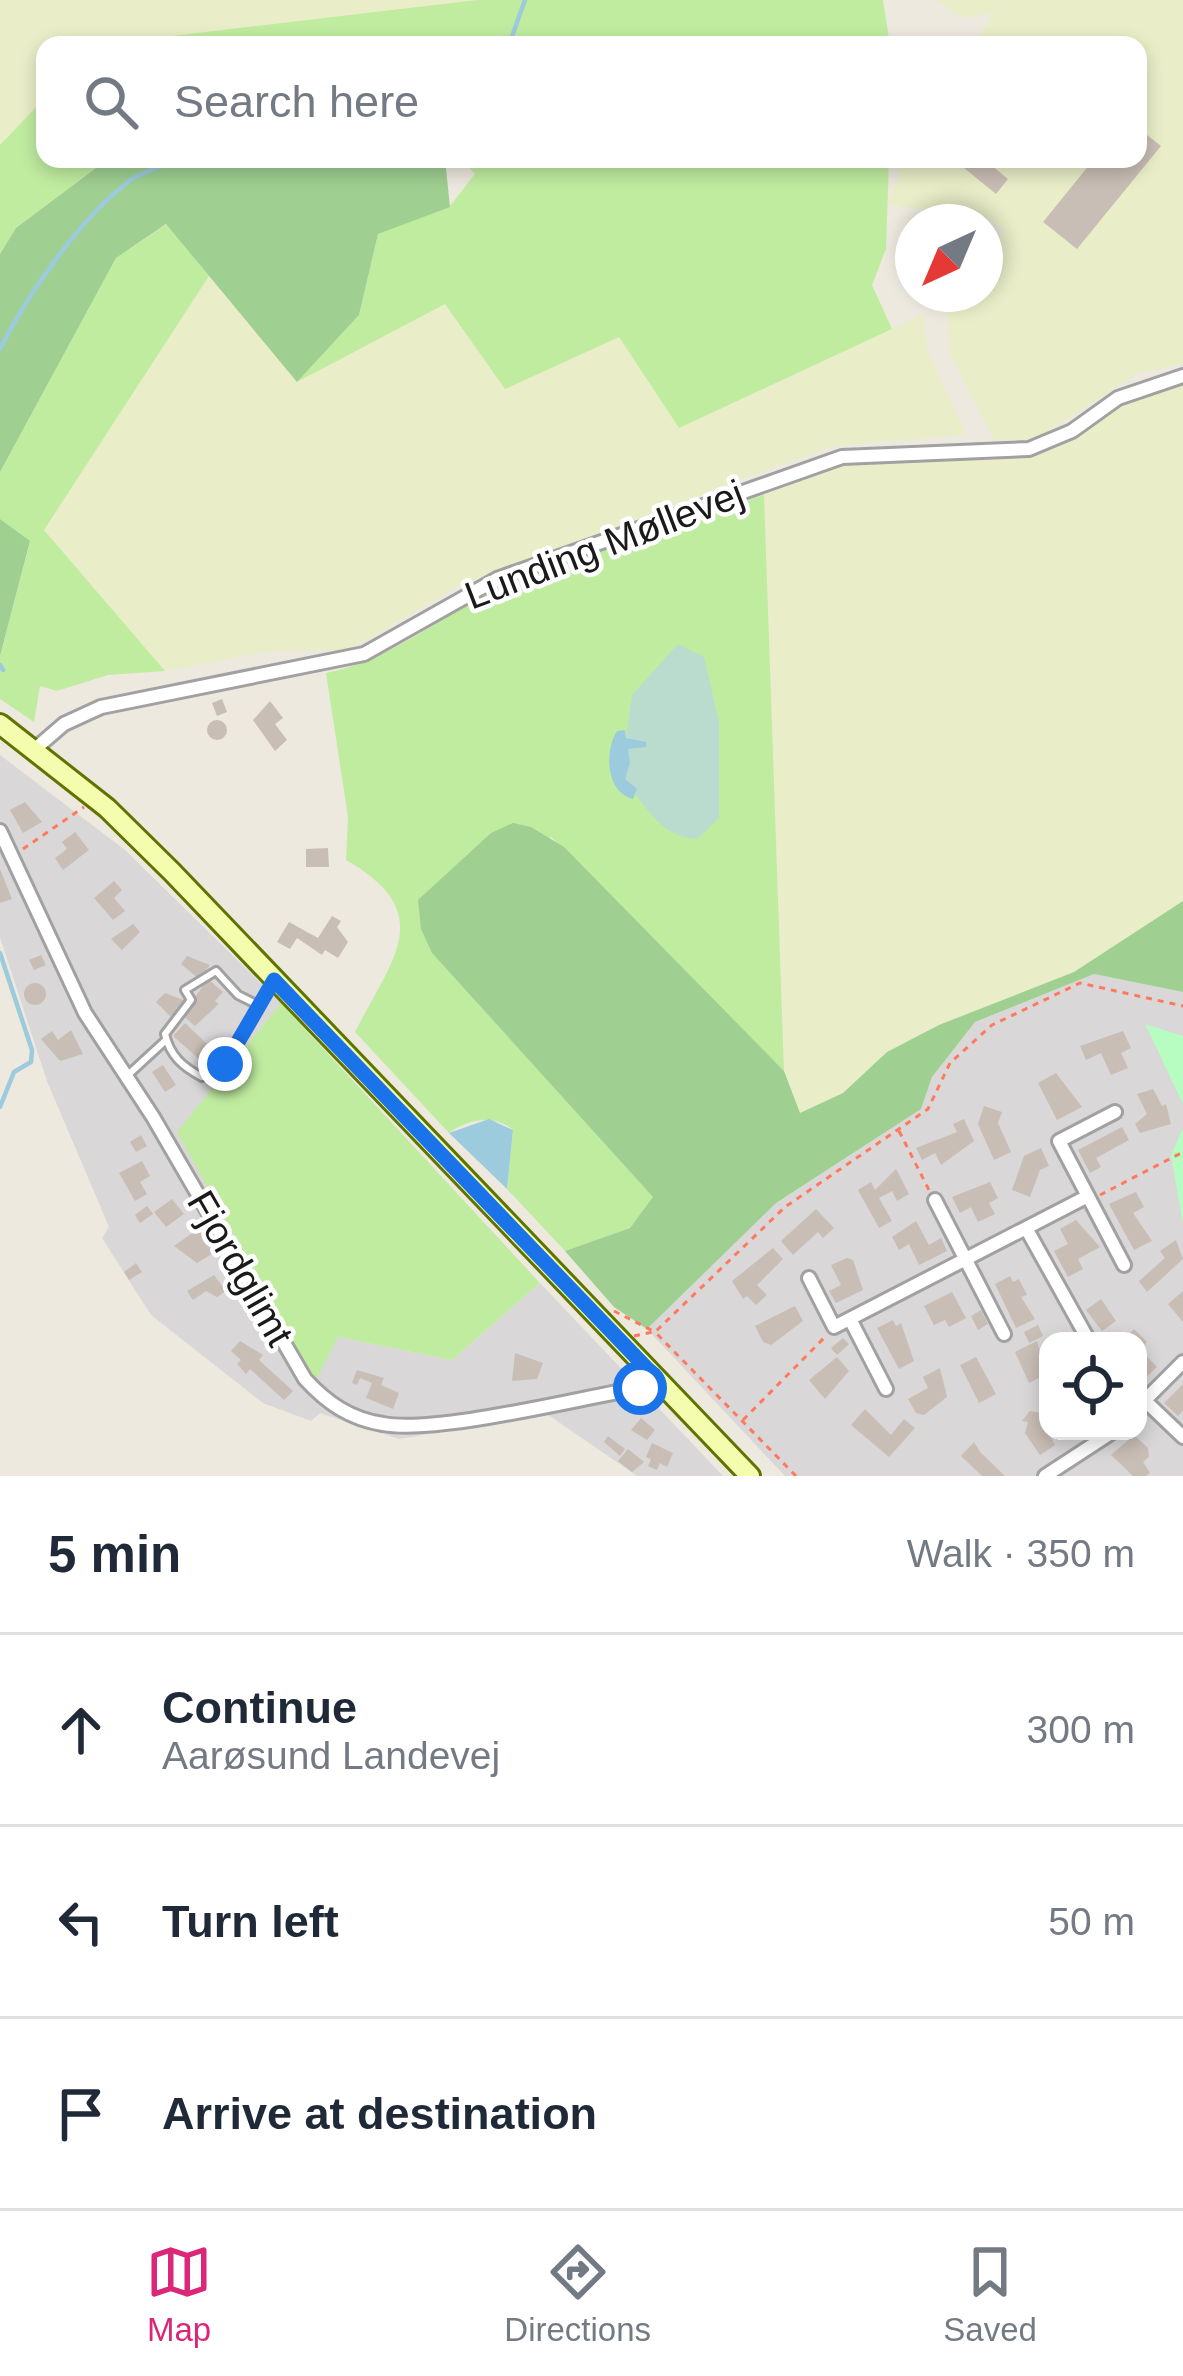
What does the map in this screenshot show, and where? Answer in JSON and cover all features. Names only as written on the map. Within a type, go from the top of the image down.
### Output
[{"type":"street","name":"Lunding Møllevej","points":[[35,749],[64,724],[100,707],[364,654],[497,579],[842,457],[1029,449],[1072,431],[1118,398],[1183,376]]},
{"type":"street","points":[[0,724],[94,798],[750,1476]]},
{"type":"street","name":"Fjordglimt","points":[[0,831],[76,996],[305,1379],[340,1410],[386,1425],[415,1426],[640,1388],[657,1379]]},
{"type":"street","points":[[1115,1112],[1059,1141],[1124,1265]]},
{"type":"street","points":[[809,1278],[834,1328],[1088,1196]]},
{"type":"street","points":[[935,1200],[1004,1334]]},
{"type":"street","points":[[1026,1228],[1084,1332]]},
{"type":"street","points":[[850,1319],[886,1389]]},
{"type":"street","points":[[1147,1394],[1183,1362]]},
{"type":"street","points":[[1147,1406],[1183,1437]]},
{"type":"street","points":[[1045,1476],[1100,1440]]},
{"type":"lane","points":[[126,1076],[166,1040],[190,1000],[185,990],[216,971],[238,995],[260,1006]]},
{"type":"lane","points":[[166,1040],[182,1066],[202,1077],[225,1064],[274,980]]},
{"type":"path","points":[[11,857],[94,798]]},
{"type":"path","points":[[796,1476],[655,1332],[757,1230],[928,1109],[950,1063],[992,1025],[1081,983],[1183,1006]]},
{"type":"path","points":[[898,1129],[935,1200]]},
{"type":"path","points":[[1088,1196],[1095,1198],[1183,1152]]},
{"type":"path","points":[[742,1421],[834,1328]]},
{"type":"shaded area","points":[[0,755],[125,850],[281,1003],[178,1132],[314,1381],[338,1337],[452,1360],[540,1283],[723,1476],[637,1476],[547,1414],[399,1439],[320,1413],[311,1421],[263,1403],[151,1315],[102,1238],[109,1227],[47,1081],[0,937]]},
{"type":"shaded area","points":[[1094,974],[1183,992],[1183,1476],[785,1476],[647,1329],[776,1203],[921,1109],[932,1077],[975,1022]]},
{"type":"green space","points":[[0,0],[477,0],[172,36],[36,36],[36,107],[0,145]]},
{"type":"green space","points":[[477,0],[883,0],[889,36],[172,36]]},
{"type":"green space","points":[[936,0],[1183,0],[1183,363],[1136,374],[1037,438],[995,441],[949,353],[948,312],[1003,312],[1003,204],[888,205],[901,168],[1147,168],[1147,36],[979,36],[994,12],[962,18]]},
{"type":"green space","points":[[36,107],[36,168],[96,168],[16,228],[0,254],[0,145]]},
{"type":"green space","points":[[96,168],[446,168],[450,207],[378,234],[359,315],[297,382],[166,224],[116,258],[0,472],[0,254],[16,228]]},
{"type":"green space","points":[[470,168],[889,168],[886,249],[872,285],[892,329],[679,428],[619,337],[505,389],[445,304],[297,382],[359,315],[378,234],[450,206],[475,174]]},
{"type":"green space","points":[[167,224],[209,276],[44,530],[165,671],[108,675],[57,691],[40,686],[34,722],[0,699],[0,656],[30,542],[0,519],[0,472],[116,258]]},
{"type":"green space","points":[[209,276],[297,381],[446,304],[505,389],[619,337],[679,428],[924,314],[927,350],[966,434],[835,446],[455,588],[349,650],[271,651],[165,671],[44,530]]},
{"type":"green space","points":[[1183,384],[1183,901],[1074,972],[939,1025],[887,1052],[843,1093],[800,1113],[785,1084],[764,495],[845,465],[1030,458],[1075,439],[1120,405],[1155,389]]},
{"type":"green space","points":[[764,495],[784,1071],[551,837],[432,953],[654,1198],[630,1228],[565,1251],[507,1189],[513,1130],[481,1120],[449,1133],[355,1032],[393,959],[399,918],[392,899],[346,860],[348,817],[326,673],[373,658],[533,574]]},
{"type":"green space","points":[[0,519],[30,541],[0,656]]},
{"type":"green space","points":[[678,644],[704,657],[719,722],[719,818],[697,839],[662,825],[624,779],[630,763],[627,749],[646,746],[626,738],[632,695]]},
{"type":"green space","points":[[513,823],[531,827],[564,847],[784,1071],[800,1113],[843,1093],[887,1052],[939,1025],[1074,972],[1183,901],[1183,992],[1094,974],[975,1022],[932,1077],[921,1109],[776,1203],[647,1329],[614,1307],[565,1251],[630,1228],[653,1197],[432,953],[421,929],[418,900],[491,833]]},
{"type":"green space","points":[[281,1003],[540,1283],[452,1360],[338,1337],[315,1382],[177,1132]]},
{"type":"green space","points":[[1145,1024],[1183,1036],[1183,1104]]},
{"type":"green space","points":[[1183,1128],[1183,1224],[1171,1155]]},
{"type":"water","points":[[625,730],[626,738],[646,742],[646,747],[628,749],[625,779],[637,789],[633,799],[617,788],[610,770],[613,740],[617,731]]},
{"type":"water","points":[[489,1119],[513,1130],[507,1189],[449,1133]]},
{"type":"building","points":[[1147,135],[1161,146],[1147,163]]},
{"type":"building","points":[[964,168],[995,168],[1008,179],[996,194]]},
{"type":"building","points":[[1087,168],[1143,168],[1077,249],[1043,222]]},
{"type":"building","points":[[222,699],[227,712],[217,716],[212,703]]},
{"type":"building","points":[[270,701],[283,718],[275,724],[287,740],[275,751],[253,720]]},
{"type":"building","points":[[217,720],[227,730],[217,740],[207,730]]},
{"type":"building","points":[[25,802],[42,822],[23,833],[10,810]]},
{"type":"building","points":[[75,832],[89,850],[63,870],[55,858],[67,849],[62,842]]},
{"type":"building","points":[[328,848],[329,867],[306,867],[306,849]]},
{"type":"building","points":[[0,869],[12,899],[0,903]]},
{"type":"building","points":[[114,881],[122,890],[114,898],[125,911],[113,920],[94,898]]},
{"type":"building","points":[[332,916],[341,921],[337,927],[348,942],[338,958],[325,950],[322,955],[297,938],[290,949],[277,942],[289,922],[318,938]]},
{"type":"building","points":[[133,924],[140,932],[122,950],[111,939]]},
{"type":"building","points":[[41,955],[46,965],[34,970],[29,960]]},
{"type":"building","points":[[187,956],[210,965],[199,979],[181,964]]},
{"type":"building","points":[[208,979],[223,992],[215,1001],[219,1004],[195,1026],[182,1015]]},
{"type":"building","points":[[35,983],[46,994],[35,1005],[24,994]]},
{"type":"building","points":[[165,993],[186,1001],[171,1017],[156,1002]]},
{"type":"building","points":[[185,1023],[210,1047],[199,1059],[173,1036]]},
{"type":"building","points":[[71,1030],[83,1054],[60,1061],[41,1039],[52,1031],[58,1040]]},
{"type":"building","points":[[1123,1031],[1131,1048],[1121,1053],[1128,1068],[1111,1075],[1101,1053],[1086,1060],[1080,1046]]},
{"type":"building","points":[[163,1065],[176,1085],[165,1092],[152,1072]]},
{"type":"building","points":[[1056,1073],[1082,1107],[1057,1120],[1038,1083]]},
{"type":"building","points":[[1153,1089],[1162,1106],[1166,1104],[1171,1124],[1140,1133],[1135,1124],[1147,1114],[1137,1094]]},
{"type":"building","points":[[984,1106],[1002,1112],[998,1123],[1011,1152],[994,1160],[978,1124]]},
{"type":"building","points":[[964,1119],[974,1141],[941,1165],[935,1153],[922,1160],[916,1148],[957,1132],[953,1124]]},
{"type":"building","points":[[1122,1127],[1129,1140],[1096,1158],[1101,1167],[1090,1173],[1078,1150]]},
{"type":"building","points":[[141,1135],[147,1146],[136,1152],[130,1142]]},
{"type":"building","points":[[1041,1148],[1049,1166],[1040,1170],[1030,1197],[1012,1190],[1024,1156]]},
{"type":"building","points":[[142,1161],[150,1176],[140,1182],[147,1194],[135,1201],[119,1173]]},
{"type":"building","points":[[896,1169],[909,1194],[897,1201],[892,1191],[879,1198],[892,1221],[879,1228],[858,1190],[871,1182],[875,1190]]},
{"type":"building","points":[[990,1182],[998,1198],[989,1203],[995,1214],[978,1222],[971,1207],[960,1213],[952,1197]]},
{"type":"building","points":[[1136,1192],[1144,1207],[1133,1213],[1152,1241],[1134,1250],[1109,1204]]},
{"type":"building","points":[[172,1199],[184,1214],[166,1227],[154,1212]]},
{"type":"building","points":[[147,1206],[153,1214],[140,1223],[135,1215]]},
{"type":"building","points":[[816,1209],[834,1228],[823,1238],[818,1232],[793,1255],[781,1241]]},
{"type":"building","points":[[1076,1220],[1100,1247],[1078,1259],[1083,1269],[1068,1277],[1054,1251],[1068,1244],[1060,1229]]},
{"type":"building","points":[[916,1221],[929,1245],[941,1238],[947,1251],[919,1265],[909,1244],[899,1250],[892,1237]]},
{"type":"building","points":[[198,1229],[213,1253],[197,1263],[174,1246]]},
{"type":"building","points":[[1176,1240],[1183,1259],[1147,1292],[1139,1281],[1165,1258],[1160,1251]]},
{"type":"building","points":[[773,1248],[783,1259],[757,1285],[767,1295],[756,1305],[747,1296],[743,1299],[732,1281]]},
{"type":"building","points":[[853,1260],[863,1290],[836,1303],[829,1291],[841,1285],[831,1265]]},
{"type":"building","points":[[136,1263],[142,1272],[129,1280],[124,1272]]},
{"type":"building","points":[[214,1275],[226,1291],[217,1297],[206,1291],[193,1300],[187,1291]]},
{"type":"building","points":[[1010,1276],[1013,1282],[1019,1279],[1027,1295],[1021,1297],[1035,1319],[1016,1328],[995,1284]]},
{"type":"building","points":[[1183,1291],[1183,1322],[1168,1304]]},
{"type":"building","points":[[952,1292],[966,1318],[949,1327],[945,1320],[934,1325],[924,1306]]},
{"type":"building","points":[[1101,1299],[1116,1321],[1102,1331],[1086,1310]]},
{"type":"building","points":[[795,1306],[803,1321],[771,1345],[763,1342],[755,1326]]},
{"type":"building","points":[[981,1310],[988,1324],[978,1330],[971,1316]]},
{"type":"building","points":[[893,1320],[896,1326],[901,1323],[914,1361],[899,1369],[877,1328]]},
{"type":"building","points":[[1038,1325],[1041,1332],[1029,1343],[1024,1332]]},
{"type":"building","points":[[843,1338],[849,1344],[837,1355],[831,1348]]},
{"type":"building","points":[[240,1341],[263,1355],[259,1360],[293,1391],[284,1400],[250,1369],[246,1374],[237,1364],[241,1360],[231,1351]]},
{"type":"building","points":[[1037,1341],[1039,1378],[1029,1383],[1015,1352]]},
{"type":"building","points":[[515,1353],[543,1363],[537,1379],[512,1381]]},
{"type":"building","points":[[1147,1356],[1157,1367],[1147,1376]]},
{"type":"building","points":[[837,1357],[849,1371],[825,1399],[809,1380]]},
{"type":"building","points":[[976,1357],[996,1394],[979,1403],[960,1365]]},
{"type":"building","points":[[940,1368],[947,1397],[924,1415],[916,1413],[908,1399],[928,1388],[923,1377]]},
{"type":"building","points":[[357,1370],[384,1378],[381,1385],[399,1393],[393,1409],[366,1398],[372,1383],[360,1378],[357,1385],[352,1383]]},
{"type":"building","points":[[1183,1384],[1183,1411],[1178,1416],[1164,1403]]},
{"type":"building","points":[[865,1409],[891,1435],[904,1419],[915,1428],[889,1457],[851,1425]]},
{"type":"building","points":[[1030,1411],[1039,1412],[1039,1440],[1052,1440],[1055,1445],[1040,1455],[1025,1433],[1028,1422],[1022,1421]]},
{"type":"building","points":[[641,1418],[655,1430],[647,1440],[631,1430]]},
{"type":"building","points":[[608,1436],[625,1449],[620,1456],[604,1442]]},
{"type":"building","points":[[1128,1440],[1139,1440],[1148,1448],[1149,1457],[1143,1462],[1150,1473],[1133,1476],[1111,1455]]},
{"type":"building","points":[[974,1442],[1005,1476],[982,1476],[961,1456]]},
{"type":"building","points":[[652,1443],[673,1453],[667,1467],[660,1463],[657,1470],[648,1466]]},
{"type":"building","points":[[628,1449],[644,1462],[632,1472],[618,1461]]},
{"type":"waterway","points":[[512,36],[525,0]]},
{"type":"waterway","points":[[0,349],[25,304],[93,214],[137,176],[156,168]]},
{"type":"waterway","points":[[0,665],[3,670]]},
{"type":"waterway","points":[[0,953],[32,1050],[31,1062],[14,1072],[0,1107]]},
{"type":"route","points":[[225,1064],[274,980],[657,1379],[640,1388]]}]
